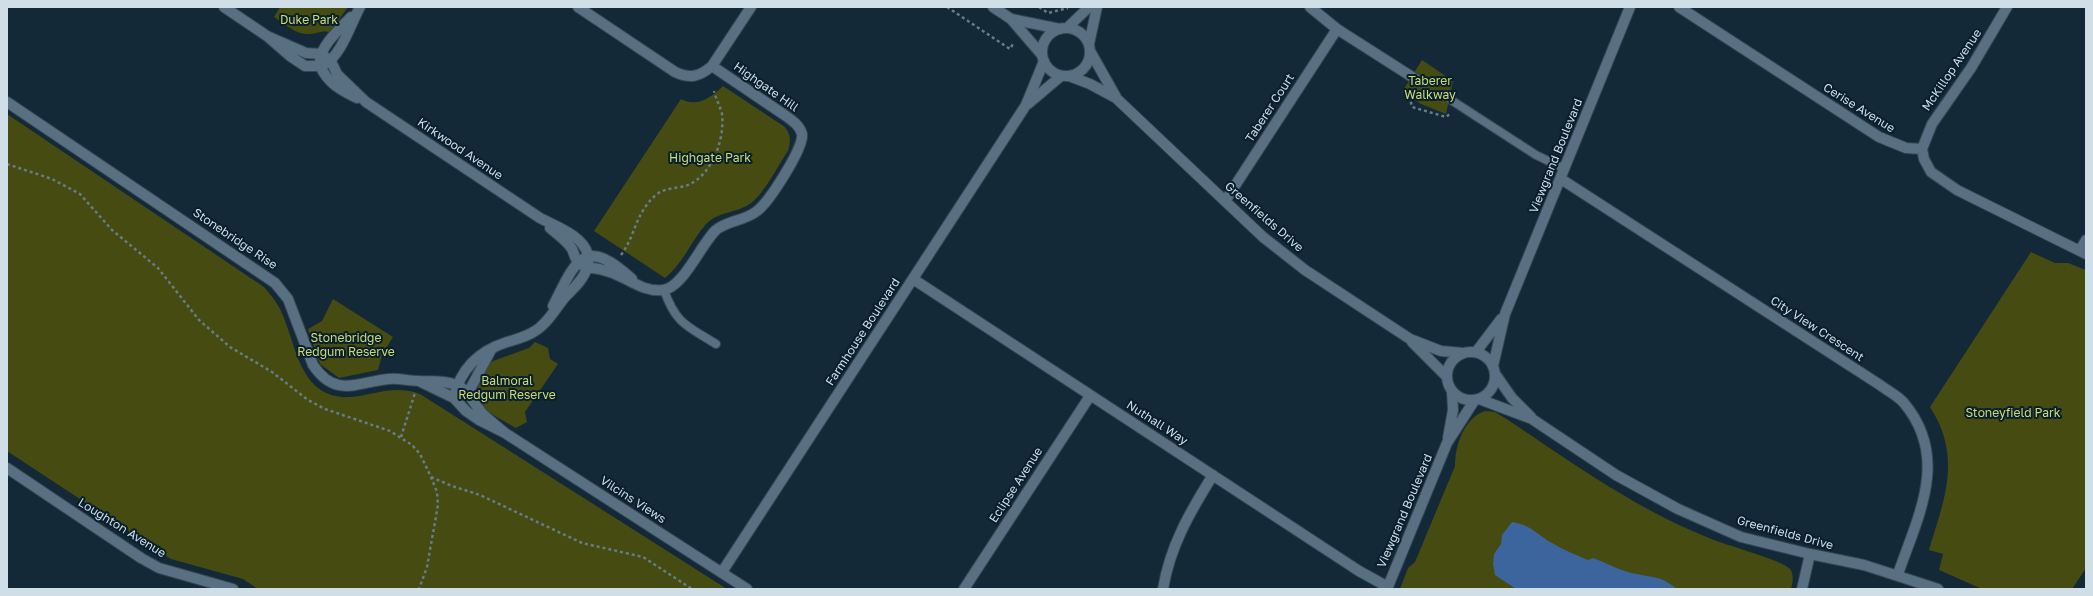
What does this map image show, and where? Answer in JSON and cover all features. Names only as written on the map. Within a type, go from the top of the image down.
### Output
[{"type":"street","name":"Kirkwood Avenue","points":[[224,7],[267,36],[290,56],[305,66],[320,66],[326,79],[341,90],[366,102],[540,218],[568,232],[583,243],[588,256]]},
{"type":"street","points":[[578,7],[675,72],[685,76],[694,77],[712,66],[751,7]]},
{"type":"street","points":[[993,7],[1011,19],[1043,58],[1051,71],[1065,76],[1082,70],[1087,65],[1097,7]]},
{"type":"street","points":[[1043,58],[1047,39],[1052,33],[1064,28],[1089,7]]},
{"type":"street","points":[[1310,7],[1337,28],[1417,80]]},
{"type":"street","name":"Viewgrand Boulevard","points":[[1495,370],[1505,314],[1630,7]]},
{"type":"street","name":"Cerise Avenue","points":[[1680,7],[1879,137],[1902,147],[1922,149]]},
{"type":"street","name":"McKillop Avenue","points":[[1922,149],[1932,124],[1986,45],[2007,7]]},
{"type":"street","points":[[359,8],[331,61],[320,66],[321,54],[329,41],[359,8]]},
{"type":"street","points":[[1011,19],[1080,32],[1090,47]]},
{"type":"street","name":"Taberer Court","points":[[1225,201],[1337,28]]},
{"type":"street","name":"Kirkwood Avenue","points":[[267,36],[306,53],[321,54],[331,61],[337,74],[366,102]]},
{"type":"street","name":"Greenfields Drive","points":[[1090,47],[1116,98]]},
{"type":"street","name":"Farmhouse Boulevard","points":[[722,572],[1026,105],[1043,58]]},
{"type":"street","name":"Highgate Hill","points":[[664,290],[675,284],[682,277],[708,239],[717,229],[757,212],[796,156],[800,146],[802,134],[796,124],[712,66]]},
{"type":"street","name":"Greenfields Drive","points":[[1065,76],[1090,84],[1116,98],[1263,237],[1305,270],[1410,339],[1441,351],[1463,353]]},
{"type":"street","name":"Farmhouse Boulevard","points":[[1026,105],[1065,76]]},
{"type":"street","name":"Stonebridge Rise","points":[[7,102],[275,283],[288,299],[313,365],[319,374],[329,382],[337,386],[349,387],[390,378],[419,381],[443,381],[462,389]]},
{"type":"street","points":[[1922,149],[1924,159],[1931,172],[1958,190],[2083,252],[2086,240]]},
{"type":"street","name":"City View Crescent","points":[[1561,179],[1904,402],[1919,424],[1928,450],[1929,475],[1923,501],[1898,574]]},
{"type":"street","name":"Kirkwood Avenue","points":[[540,218],[571,248],[582,265]]},
{"type":"street","points":[[454,398],[462,389],[464,371],[477,357],[492,347],[522,338],[536,331],[548,317],[568,276],[582,265],[588,256],[604,257],[615,264],[641,287]]},
{"type":"street","points":[[582,265],[603,270],[641,287],[653,290],[664,290]]},
{"type":"street","name":"Nuthall Way","points":[[913,279],[1090,396],[1387,588]]},
{"type":"street","name":"Viewgrand Boulevard","points":[[1476,352],[1505,314]]},
{"type":"street","name":"Greenfields Drive","points":[[1410,339],[1447,377]]},
{"type":"street","points":[[1476,352],[1486,357],[1495,370],[1492,390],[1477,400],[1466,400],[1452,392],[1447,377],[1451,363],[1463,353],[1476,352]]},
{"type":"street","name":"Greenfields Drive","points":[[1495,370],[1512,398],[1532,419],[1616,475],[1678,509],[1741,537],[1810,554],[1864,565],[1898,574],[1938,589]]},
{"type":"street","name":"Stonebridge Rise","points":[[419,381],[454,398]]},
{"type":"street","name":"Vilcins Views","points":[[462,389],[484,414],[505,433]]},
{"type":"street","name":"Viewgrand Boulevard","points":[[1447,444],[1453,410],[1452,392]]},
{"type":"street","name":"Eclipse Avenue","points":[[964,589],[1090,396]]},
{"type":"street","name":"Vilcins Views","points":[[454,398],[466,411],[479,420],[505,433],[747,589]]},
{"type":"street","name":"Greenfields Drive","points":[[1477,400],[1532,419]]},
{"type":"street","name":"Viewgrand Boulevard","points":[[1387,588],[1447,444],[1477,400]]},
{"type":"street","name":"Loughton Avenue","points":[[7,468],[141,558],[159,568],[232,589]]},
{"type":"street","points":[[1164,589],[1171,556],[1179,534],[1213,476]]},
{"type":"street","points":[[1802,589],[1810,554]]},
{"type":"lane","points":[[1452,100],[1536,154],[1564,169]]},
{"type":"lane","points":[[664,290],[671,308],[677,318],[716,344]]},
{"type":"path","points":[[947,7],[1010,49],[1021,31]]},
{"type":"path","points":[[1039,7],[1048,13],[1069,7]]},
{"type":"path","points":[[1417,80],[1408,89],[1412,107],[1446,117],[1461,106]]},
{"type":"path","points":[[615,264],[629,241],[637,220],[651,200],[658,193],[690,184],[707,169],[717,150],[722,128],[720,104],[714,91]]},
{"type":"path","points":[[7,164],[52,179],[80,194],[112,230],[158,268],[199,320],[230,347],[272,372],[308,400],[325,409],[390,431],[412,445],[420,454],[431,477],[437,492],[438,505],[427,567],[418,589]]},
{"type":"path","points":[[401,437],[419,381]]},
{"type":"path","points":[[431,477],[446,484],[480,495],[582,543],[643,558],[692,589]]},
{"type":"green space","name":"Duke Park","points":[[280,7],[348,7],[330,32],[324,31],[304,34],[295,31],[274,17]]},
{"type":"green space","name":"Taberer Walkway","points":[[1422,60],[1453,81],[1446,114],[1421,104],[1402,92]]},
{"type":"green space","name":"Highgate Park","points":[[723,86],[785,127],[790,138],[788,151],[765,188],[754,201],[743,208],[716,217],[706,224],[677,266],[665,278],[594,231],[681,99],[698,102],[714,94]]},
{"type":"green space","points":[[7,114],[264,287],[275,300],[280,309],[305,373],[313,383],[323,391],[336,396],[346,397],[356,397],[397,390],[420,394],[727,589],[258,589],[243,579],[171,559],[7,451]]},
{"type":"green space","name":"Stoneyfield Park","points":[[2031,252],[2055,263],[2068,263],[2086,270],[2086,568],[2072,589],[1982,589],[1939,570],[1943,554],[1929,550],[1945,495],[1948,478],[1946,443],[1940,425],[1930,407]]},
{"type":"green space","name":"Stonebridge Redgum Reserve","points":[[333,299],[393,337],[382,355],[378,370],[339,378],[320,364],[308,329],[322,321]]},
{"type":"green space","name":"Balmoral Redgum Reserve","points":[[535,342],[548,348],[550,359],[558,364],[525,412],[527,422],[516,428],[493,415],[486,409],[478,396],[478,388],[487,367],[493,361],[529,348]]},
{"type":"green space","points":[[1485,411],[1495,412],[1582,470],[1659,515],[1714,540],[1766,557],[1785,565],[1790,569],[1793,576],[1791,589],[1400,589],[1408,568],[1415,562],[1455,466],[1455,458],[1462,433],[1471,420]]},
{"type":"water","points":[[1512,522],[1519,523],[1530,528],[1548,541],[1588,560],[1593,558],[1631,573],[1658,578],[1677,589],[1516,589],[1495,575],[1493,564],[1494,554],[1501,544],[1502,535]]}]
